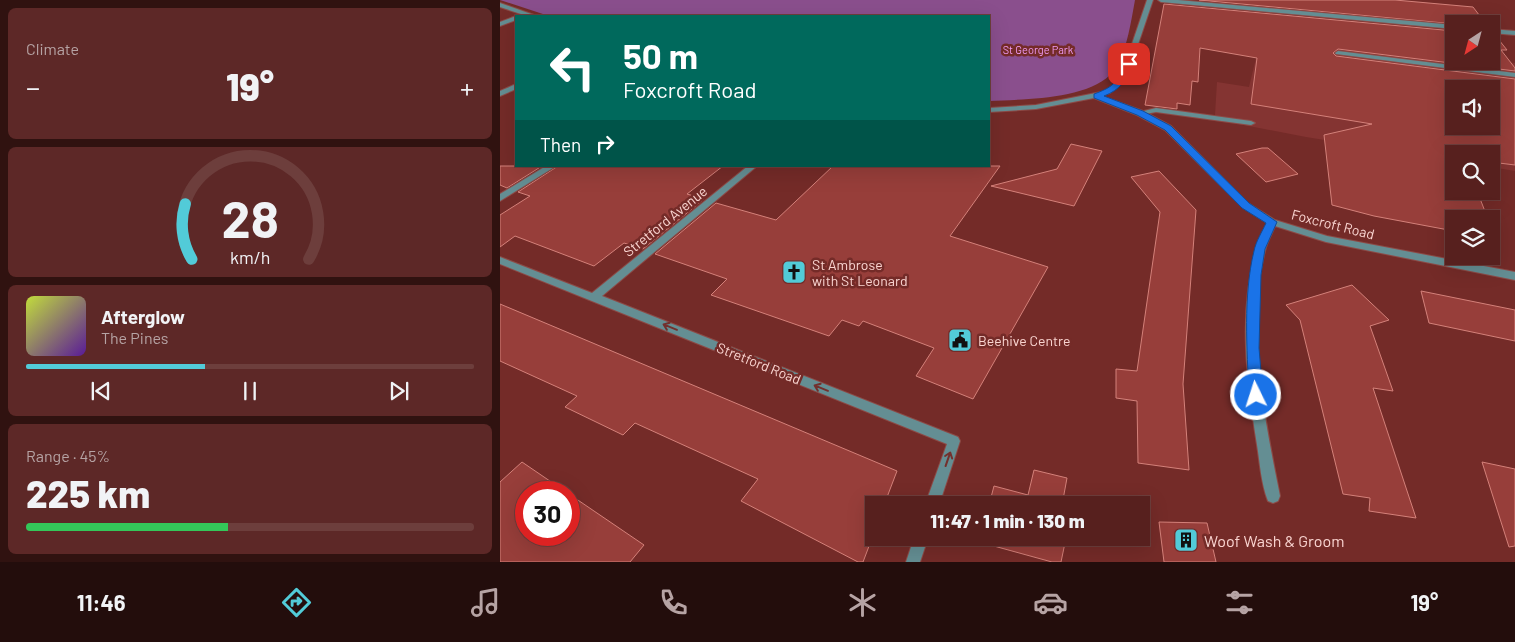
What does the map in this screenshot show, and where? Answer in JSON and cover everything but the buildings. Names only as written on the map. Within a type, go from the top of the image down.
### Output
[{"type":"street","points":[[990,110],[1036,107],[1108,92],[1123,80],[1150,0]]},
{"type":"street","points":[[1161,0],[1445,26]]},
{"type":"street","points":[[500,5],[522,15]]},
{"type":"street","points":[[500,24],[515,18]]},
{"type":"street","points":[[1500,31],[1515,33]]},
{"type":"street","points":[[1338,54],[1515,75]]},
{"type":"street","points":[[500,94],[515,86]]},
{"type":"street","name":"Foxcroft Road","points":[[1096,96],[1140,113],[1168,128],[1245,206],[1272,222],[1326,239],[1515,276]]},
{"type":"street","points":[[1140,113],[1156,110],[1251,123]]},
{"type":"street","points":[[500,198],[550,167]]},
{"type":"street","name":"Stretford Avenue","points":[[594,297],[752,167]]},
{"type":"street","points":[[1272,222],[1260,249],[1255,275],[1253,348],[1256,395],[1274,496]]},
{"type":"street","name":"Stretford Road","points":[[500,260],[954,441],[935,496]]},
{"type":"street","points":[[913,562],[918,546]]},
{"type":"shaded area","points":[[1262,33],[1445,60],[1445,70],[1500,70],[1500,61],[1515,63],[1515,171],[1500,168],[1500,145],[1445,145],[1445,160],[1306,137],[1218,120],[1215,115],[1217,82],[1249,87]]},
{"type":"green space","name":"St George Park","points":[[500,0],[1135,0],[1130,29],[1120,60],[1110,75],[1099,83],[1069,94],[1052,97],[990,101],[990,15],[546,15]]},
{"type":"place","name":"St Ambrose with St Leonard","points":[[794,272]]},
{"type":"place","name":"Beehive Centre","points":[[960,340]]},
{"type":"place","name":"Woof Wash & Groom","points":[[1186,540]]},
{"type":"route","points":[[1129,64],[1123,80],[1108,92],[1096,96],[1140,113],[1168,128],[1245,206],[1272,222],[1264,236],[1255,275],[1253,348],[1256,395]]}]
